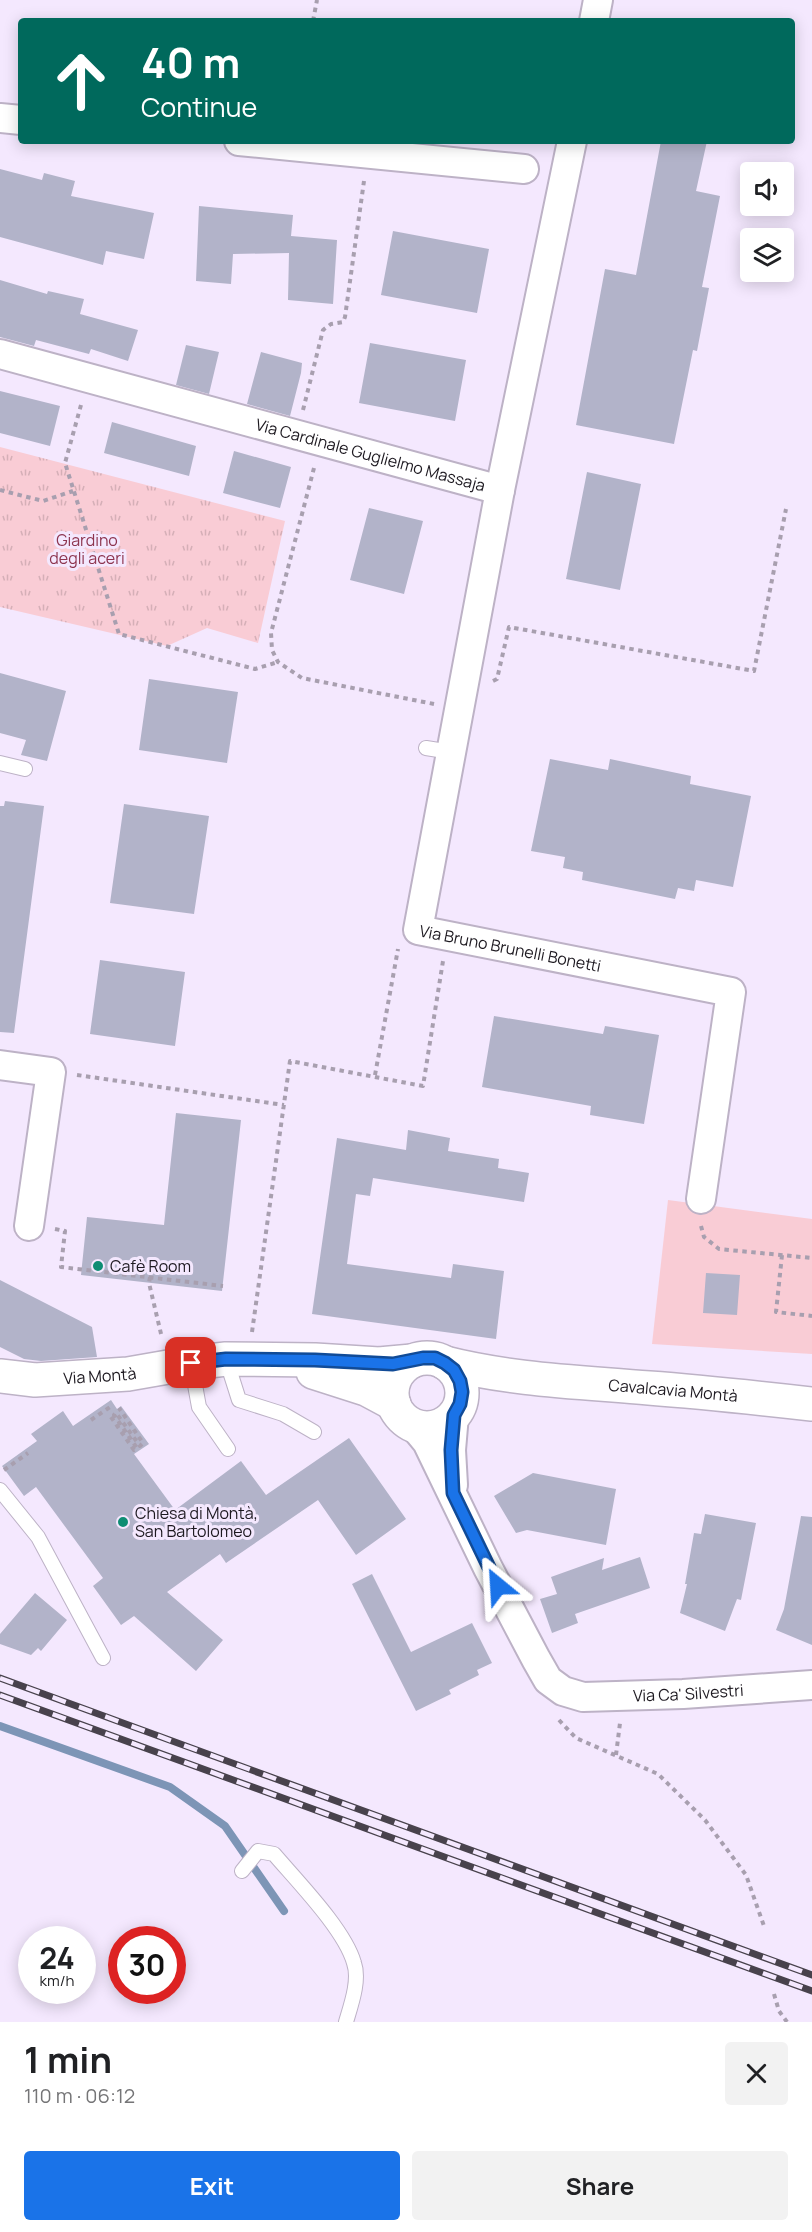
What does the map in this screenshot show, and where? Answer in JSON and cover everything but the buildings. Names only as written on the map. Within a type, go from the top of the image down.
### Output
[{"type":"main road","name":"Via Montà","points":[[261,1349],[366,1389],[404,1414]]},
{"type":"main road","name":"Via Montà","points":[[0,1376],[35,1380],[128,1374],[226,1359],[261,1349],[315,1360],[393,1364],[412,1361]]},
{"type":"main road","points":[[435,1358],[445,1363],[454,1370],[460,1381],[462,1392],[457,1410],[436,1427],[420,1427],[404,1414],[392,1394],[393,1384],[403,1367],[412,1361],[435,1358]]},
{"type":"main road","name":"Cavalcavia Montà","points":[[445,1363],[485,1373],[534,1380],[651,1388],[812,1404]]},
{"type":"main road","name":"Cavalcavia Montà","points":[[457,1410],[479,1395],[534,1380]]},
{"type":"street","points":[[595,18],[598,0]]},
{"type":"street","points":[[0,118],[18,120]]},
{"type":"street","points":[[270,144],[524,169]]},
{"type":"street","name":"Via Cardinale Guglielmo Massaja","points":[[0,354],[500,490],[571,144]]},
{"type":"street","name":"Via Bruno Brunelli Bonetti","points":[[500,490],[439,750],[418,930],[731,992],[701,1199]]},
{"type":"street","points":[[0,1065],[51,1072],[29,1226]]},
{"type":"street","points":[[453,1493],[451,1450],[457,1410]]},
{"type":"street","points":[[404,1414],[427,1442],[488,1568],[560,1704]]},
{"type":"street","name":"Via Ca' Silvestri","points":[[560,1704],[583,1696],[684,1694],[812,1685]]},
{"type":"lane","points":[[0,763],[25,769]]},
{"type":"lane","points":[[226,1359],[239,1400],[283,1414],[314,1432]]},
{"type":"lane","points":[[191,1363],[199,1407],[228,1449]]},
{"type":"lane","points":[[0,1490],[38,1537],[103,1658]]},
{"type":"lane","points":[[242,1871],[258,1851],[274,1854],[337,1929],[355,1963],[354,1995],[346,2022]]},
{"type":"path","points":[[314,18],[317,0]]},
{"type":"path","points":[[300,421],[323,330],[331,324],[343,322],[345,317],[366,170]]},
{"type":"path","points":[[87,378],[65,463],[119,634],[255,669],[278,662]]},
{"type":"path","points":[[316,462],[271,633],[272,650],[278,662],[302,678],[443,706]]},
{"type":"path","points":[[0,490],[43,501],[74,491]]},
{"type":"path","points":[[491,682],[497,679],[508,627],[754,671],[786,509]]},
{"type":"path","points":[[261,1349],[290,1061],[375,1075],[423,1086],[447,936]]},
{"type":"path","name":"Via Bruno Brunelli Bonetti","points":[[375,1075],[400,941]]},
{"type":"path","points":[[51,1072],[284,1105]]},
{"type":"path","points":[[701,1199],[699,1220],[705,1237],[719,1249],[812,1258]]},
{"type":"path","points":[[29,1226],[65,1231],[61,1267],[223,1286]]},
{"type":"path","points":[[782,1255],[776,1312],[812,1316]]},
{"type":"path","points":[[150,1277],[149,1283],[162,1339]]},
{"type":"path","points":[[91,1420],[114,1405]]},
{"type":"path","points":[[111,1417],[134,1450],[137,1448],[114,1415],[116,1413],[140,1446],[143,1443],[119,1408]]},
{"type":"path","points":[[4,1470],[28,1453]]},
{"type":"path","points":[[560,1704],[576,1738],[658,1774],[705,1820],[746,1875],[764,1926]]},
{"type":"path","points":[[774,1994],[779,2011],[787,2022]]},
{"type":"green space","name":"Giardino degli aceri","points":[[0,447],[285,521],[258,643],[207,628],[167,646],[0,607]]},
{"type":"green space","points":[[668,1200],[812,1219],[812,1354],[652,1344]]},
{"type":"waterway","points":[[0,1726],[170,1787],[225,1826],[284,1911]]},
{"type":"railway","points":[[0,1678],[812,1975]]},
{"type":"railway","points":[[0,1695],[812,1991]]},
{"type":"place","name":"Cafè Room","points":[[98,1266]]},
{"type":"place","name":"Chiesa di Montà, San Bartolomeo","points":[[123,1522]]},
{"type":"route","points":[[191,1363],[226,1359],[393,1364],[435,1358],[445,1363],[454,1370],[460,1381],[462,1392],[460,1404],[454,1415],[451,1450],[453,1493],[498,1586]]}]
